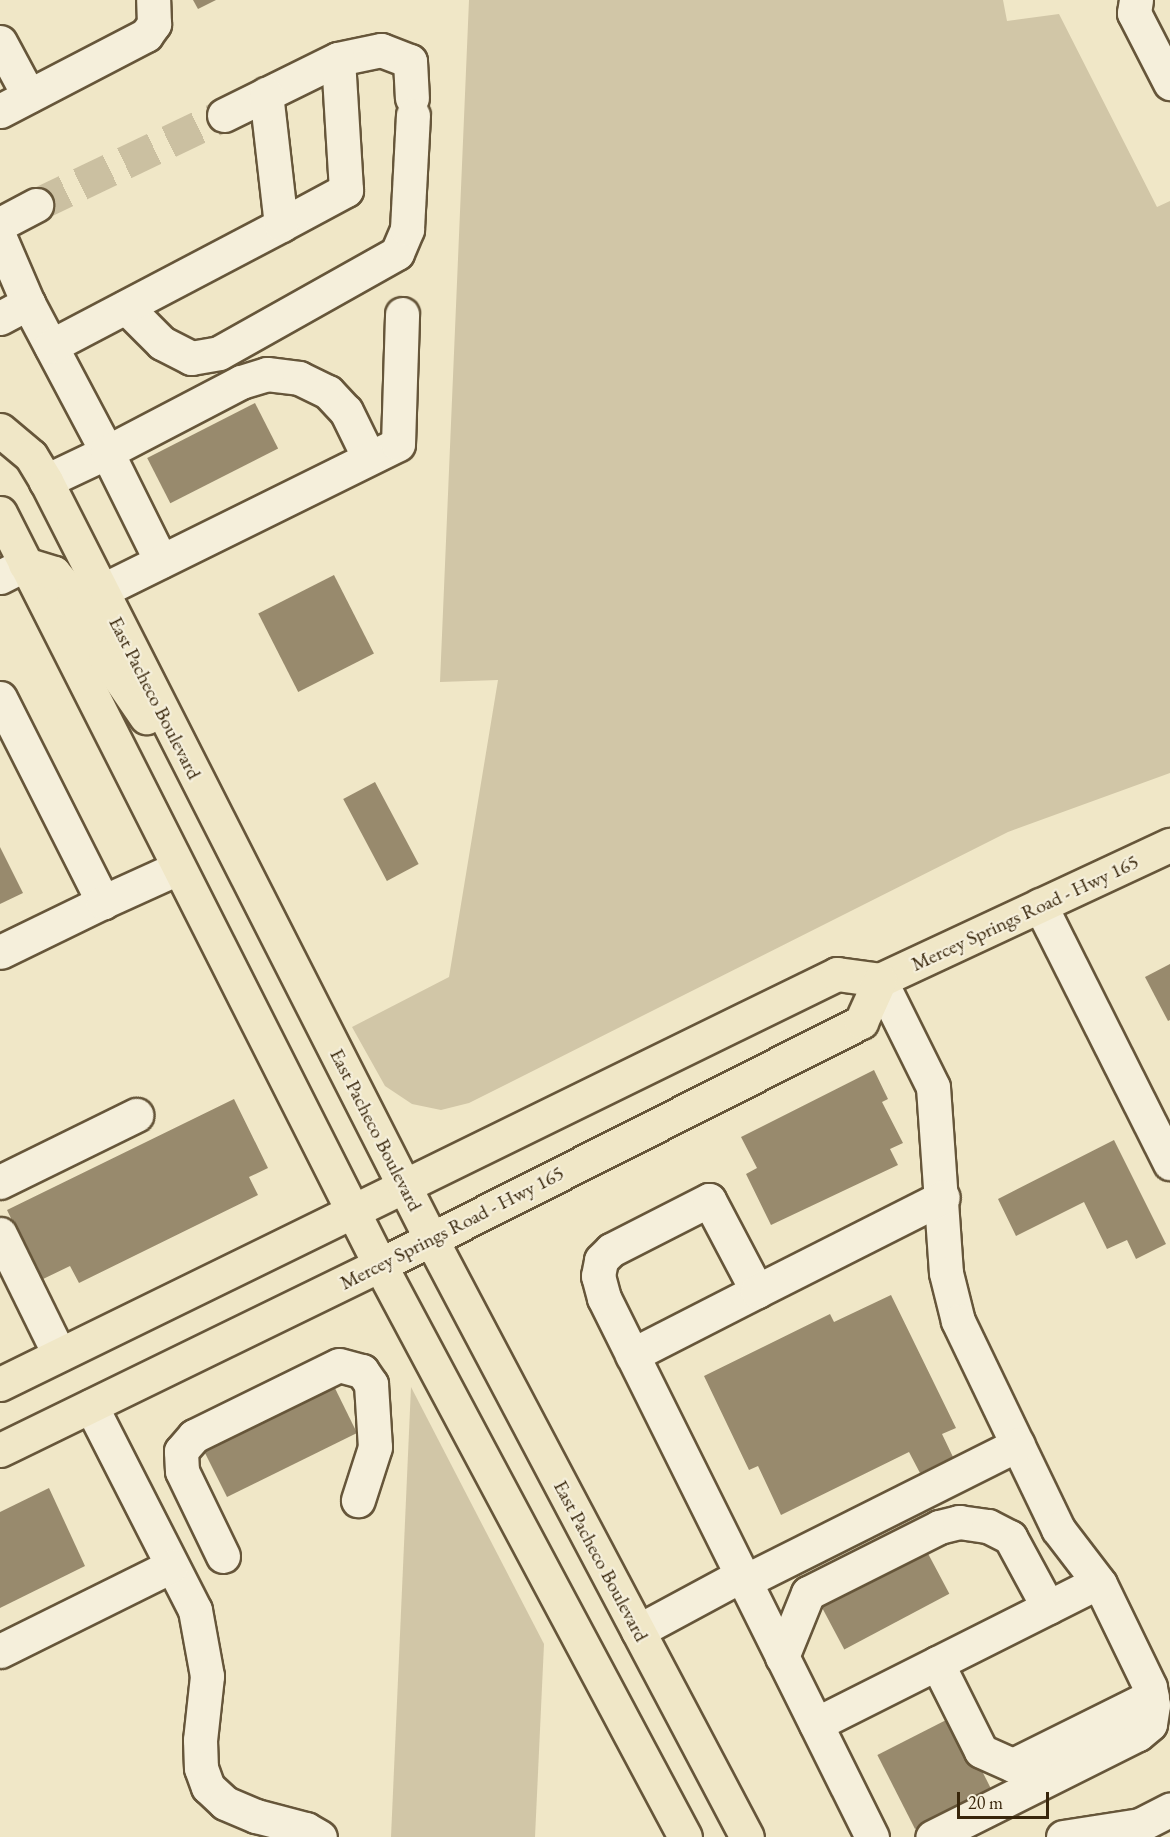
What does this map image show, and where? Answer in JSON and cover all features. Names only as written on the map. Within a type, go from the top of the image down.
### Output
[{"type":"main road","name":"East Pacheco Boulevard","points":[[0,430],[31,456],[46,482],[178,746],[431,1239],[747,1837]]},
{"type":"main road","points":[[0,513],[12,571],[178,868],[380,1265],[685,1837]]},
{"type":"main road","points":[[12,571],[54,573],[73,596],[137,708],[178,746]]},
{"type":"main road","name":"Mercey Springs Road - Hwy 165","points":[[0,1450],[380,1265],[861,1022],[880,981],[1170,845]]},
{"type":"main road","points":[[0,1384],[837,974],[880,981]]},
{"type":"lane","points":[[0,111],[146,35],[154,24],[153,0]]},
{"type":"lane","points":[[1136,0],[1134,14],[1170,83]]},
{"type":"lane","points":[[0,42],[29,96]]},
{"type":"lane","points":[[126,307],[162,343],[191,358],[219,353],[397,253],[407,229],[413,107],[410,61],[381,50],[338,59],[224,115]]},
{"type":"lane","points":[[51,346],[346,190],[338,59]]},
{"type":"lane","points":[[266,94],[281,225]]},
{"type":"lane","points":[[0,224],[36,206]]},
{"type":"lane","points":[[0,238],[28,303],[107,452],[161,561]]},
{"type":"lane","points":[[0,318],[28,303]]},
{"type":"lane","points":[[100,591],[398,444],[402,314]]},
{"type":"lane","points":[[46,482],[241,382],[267,374],[299,378],[328,392],[346,411],[369,458]]},
{"type":"lane","points":[[0,698],[103,902]]},
{"type":"lane","points":[[0,952],[178,868]]},
{"type":"lane","points":[[1040,905],[1170,1163]]},
{"type":"lane","points":[[880,981],[933,1087],[943,1197],[946,1273],[958,1321],[1058,1529],[1098,1582],[1152,1696],[1150,1724],[1138,1734],[932,1837]]},
{"type":"lane","points":[[0,1182],[136,1115]]},
{"type":"lane","points":[[632,1355],[943,1197]]},
{"type":"lane","points":[[757,1291],[709,1200],[611,1250],[601,1260],[598,1276],[604,1298],[872,1837]]},
{"type":"lane","points":[[0,1234],[59,1354]]},
{"type":"lane","points":[[223,1556],[182,1471],[181,1451],[194,1436],[339,1365],[362,1371],[371,1384],[375,1447],[358,1500]]},
{"type":"lane","points":[[91,1406],[195,1610],[202,1633],[207,1676],[201,1768],[208,1787],[225,1803],[256,1816],[306,1829],[320,1837]]},
{"type":"lane","points":[[638,1631],[1018,1444]]},
{"type":"lane","points":[[782,1657],[808,1593],[939,1527],[959,1522],[988,1526],[1010,1537],[1048,1607]]},
{"type":"lane","points":[[0,1651],[171,1566]]},
{"type":"lane","points":[[816,1724],[1098,1582]]},
{"type":"lane","points":[[937,1663],[981,1751],[1013,1765],[1152,1696]]},
{"type":"lane","points":[[1063,1837],[1140,1825],[1170,1810]]},
{"type":"shaded area","points":[[469,0],[1003,0],[1007,21],[1059,14],[1157,207],[1170,201],[1170,773],[1008,832],[469,1103],[441,1110],[412,1104],[385,1086],[352,1027],[449,977],[498,680],[440,682]]},
{"type":"shaded area","points":[[411,1387],[544,1644],[535,1837],[391,1837]]},
{"type":"building","points":[[193,0],[216,0],[198,9]]},
{"type":"building","points":[[255,403],[278,448],[170,503],[147,458]]},
{"type":"building","points":[[334,575],[374,653],[298,692],[258,614]]},
{"type":"building","points":[[375,782],[419,864],[387,881],[343,799]]},
{"type":"building","points":[[0,847],[23,893],[0,904]]},
{"type":"building","points":[[1170,964],[1170,1020],[1168,1021],[1145,977]]},
{"type":"building","points":[[874,1070],[888,1099],[882,1102],[903,1143],[890,1149],[898,1165],[771,1225],[746,1174],[757,1168],[741,1137]]},
{"type":"building","points":[[234,1099],[268,1168],[249,1177],[258,1195],[79,1283],[70,1266],[41,1280],[7,1210]]},
{"type":"building","points":[[1114,1140],[1166,1244],[1136,1259],[1127,1240],[1107,1249],[1084,1202],[1016,1236],[998,1199]]},
{"type":"building","points":[[891,1295],[956,1428],[942,1434],[953,1457],[920,1473],[909,1452],[781,1515],[758,1466],[749,1470],[704,1376],[830,1314],[834,1322]]},
{"type":"building","points":[[328,1374],[357,1433],[227,1497],[202,1447]]},
{"type":"building","points":[[49,1488],[85,1566],[0,1608],[0,1512]]},
{"type":"building","points":[[924,1546],[949,1594],[844,1650],[819,1602]]},
{"type":"building","points":[[954,1716],[992,1790],[915,1829],[877,1755]]},
{"type":"tunnel","points":[[36,205],[224,115]]}]
